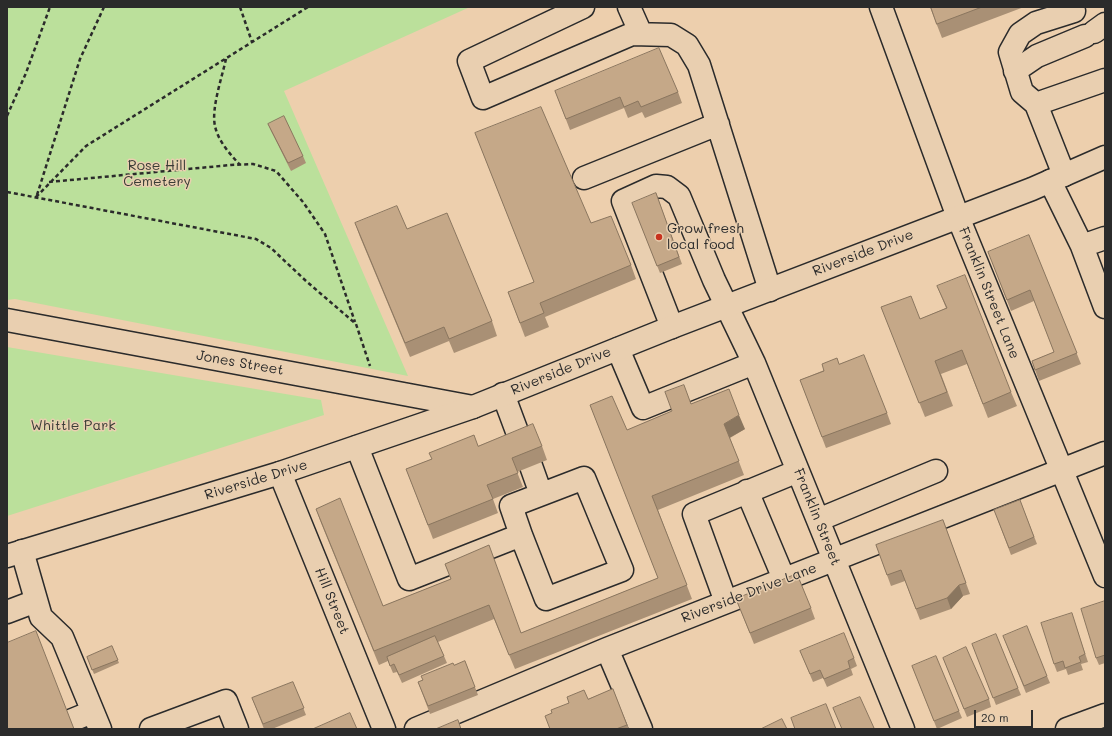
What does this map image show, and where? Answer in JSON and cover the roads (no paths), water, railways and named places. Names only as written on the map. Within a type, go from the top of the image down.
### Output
[{"type":"street","points":[[583,7],[469,61],[483,98],[632,34],[671,35],[687,45],[699,65],[770,290]]},
{"type":"street","points":[[629,7],[641,34]]},
{"type":"street","name":"Franklin Street Lane","points":[[881,7],[958,217],[1105,576]]},
{"type":"street","points":[[1015,71],[1095,19]]},
{"type":"street","points":[[1095,19],[1036,23],[1020,34],[1010,52],[1022,92],[1036,104],[1057,178],[1105,307]]},
{"type":"street","points":[[1036,104],[1105,80]]},
{"type":"street","points":[[584,178],[718,124]]},
{"type":"street","name":"Riverside Drive","points":[[14,554],[280,473],[473,407],[672,327],[1057,178],[1105,157]]},
{"type":"street","name":"Franklin Street","points":[[672,327],[623,201],[656,186],[667,187],[679,196],[714,280],[754,363],[903,729]]},
{"type":"street","points":[[1082,246],[1105,238]]},
{"type":"street","name":"Jones Street","points":[[7,320],[473,407]]},
{"type":"street","points":[[618,349],[643,408],[754,363]]},
{"type":"street","points":[[503,394],[522,445]]},
{"type":"street","points":[[357,447],[409,579],[521,535]]},
{"type":"street","name":"Riverside Drive Lane","points":[[416,729],[607,649],[1105,453]]},
{"type":"street","points":[[531,466],[541,494]]},
{"type":"street","points":[[726,602],[694,514],[798,471]]},
{"type":"street","points":[[818,520],[936,471]]},
{"type":"street","name":"Hill Street","points":[[280,473],[384,729]]},
{"type":"street","points":[[584,478],[622,570],[546,599],[521,535],[511,506],[584,478]]},
{"type":"street","points":[[747,491],[784,579]]},
{"type":"street","points":[[14,554],[36,601],[41,618],[62,637],[96,721],[70,721]]},
{"type":"street","points":[[7,612],[36,601]]},
{"type":"street","points":[[607,649],[641,729]]},
{"type":"street","points":[[151,729],[226,701],[238,729]]},
{"type":"street","points":[[1067,729],[1105,715]]},
{"type":"place","name":"Grow fresh local food","points":[[659,237]]},
{"type":"park label","name":"Rose Hill Cemetery","points":[[157,174]]},
{"type":"park label","name":"Whittle Park","points":[[73,426]]}]
